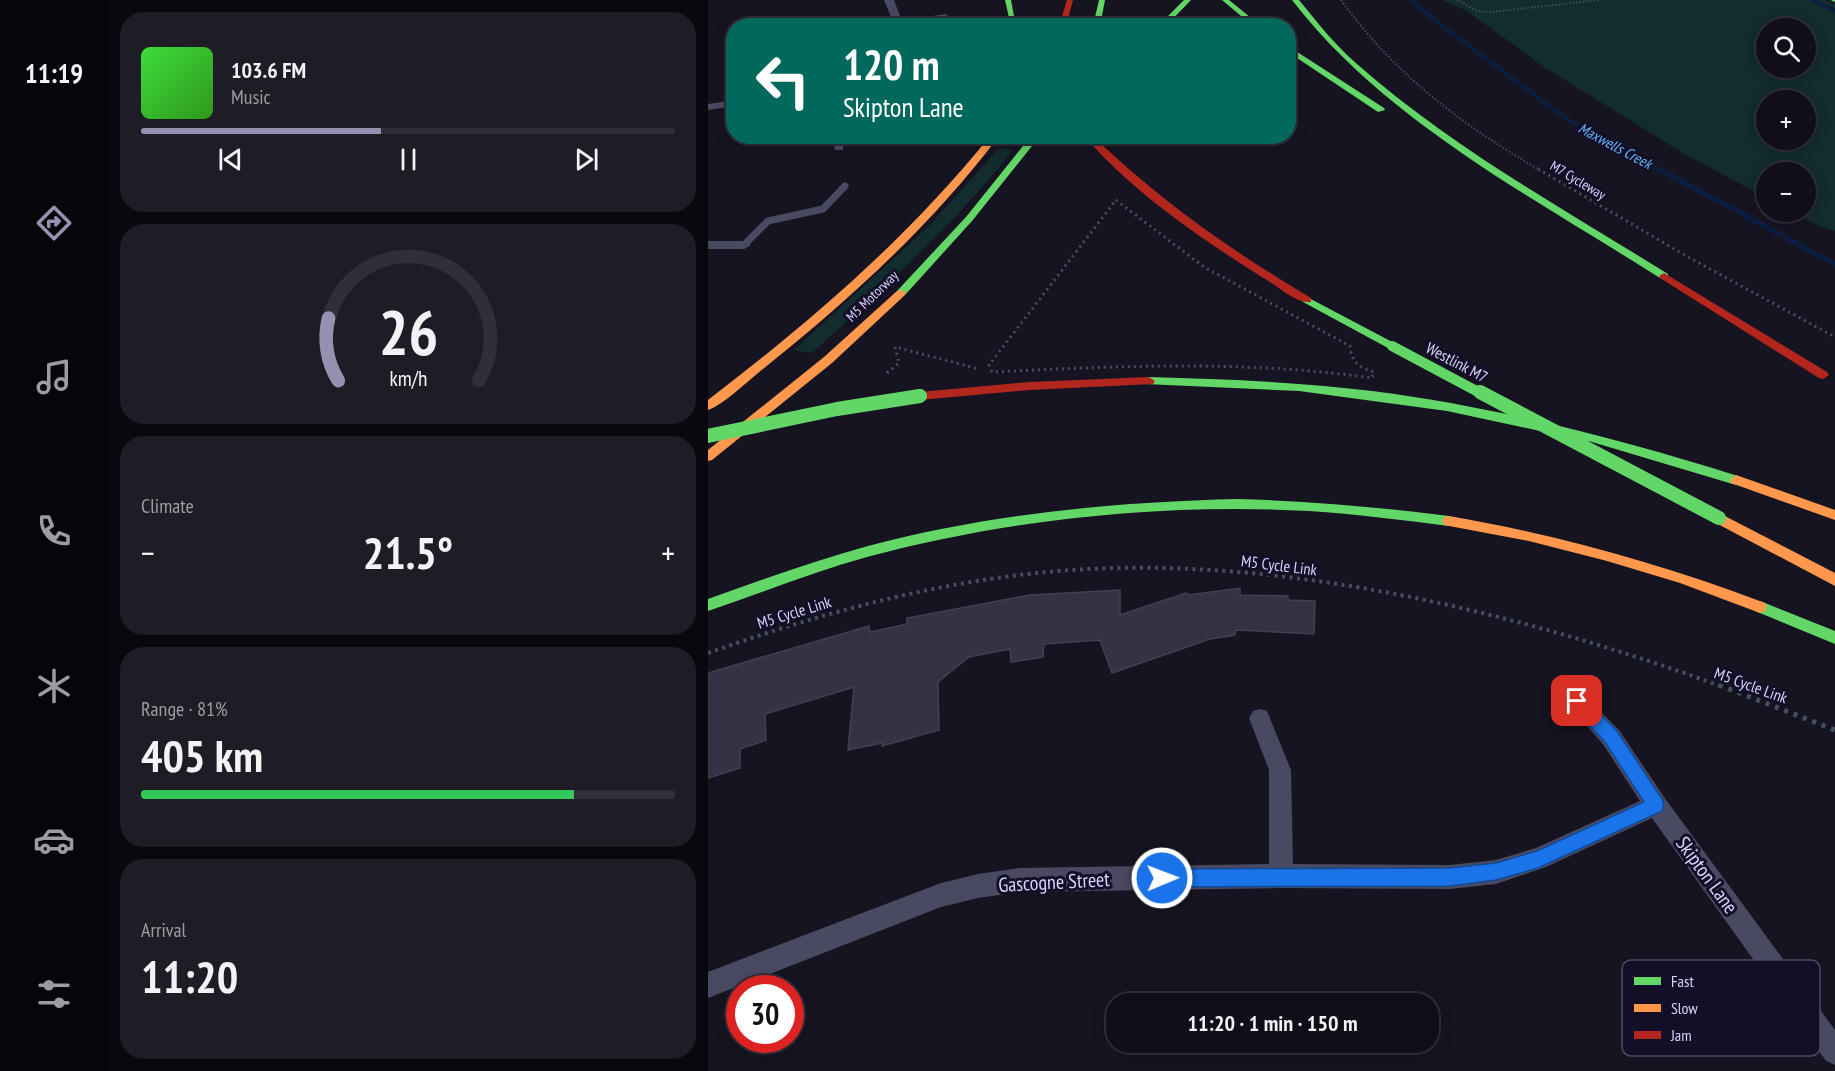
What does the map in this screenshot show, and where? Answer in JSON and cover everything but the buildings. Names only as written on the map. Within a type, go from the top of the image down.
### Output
[{"type":"highway","points":[[1064,18],[1070,0]]},
{"type":"highway","points":[[1098,18],[1102,0]]},
{"type":"highway","points":[[1169,18],[1188,0]]},
{"type":"highway","points":[[1225,0],[1248,18]]},
{"type":"highway","points":[[1295,0],[1352,62],[1431,127],[1512,181],[1829,379]]},
{"type":"highway","points":[[1296,53],[1389,115]]},
{"type":"highway","points":[[1405,126],[1503,188],[1829,379]]},
{"type":"highway","name":"M5 Motorway","points":[[708,406],[778,351],[886,256],[943,198],[989,144]]},
{"type":"highway","name":"M5 Motorway","points":[[708,457],[843,346],[895,298],[998,185],[1030,144]]},
{"type":"highway","name":"Westlink M7","points":[[1096,144],[1164,205],[1237,257],[1318,305],[1835,580]]},
{"type":"highway","points":[[895,298],[948,259],[993,212]]},
{"type":"highway","points":[[708,436],[837,409],[1006,386],[1135,381],[1260,384],[1360,392],[1468,410],[1651,454],[1763,489],[1835,515]]},
{"type":"highway","points":[[708,605],[862,553],[925,536],[1034,515],[1111,507],[1197,502],[1276,503],[1394,512],[1476,524],[1566,544],[1610,555],[1740,597],[1835,638]]},
{"type":"street","points":[[888,0],[896,18]]},
{"type":"street","points":[[940,18],[945,17]]},
{"type":"street","points":[[708,107],[726,104]]},
{"type":"street","points":[[708,245],[744,245]]},
{"type":"street","name":"Skipton Lane","points":[[1577,701],[1611,737],[1656,805],[1768,960]]},
{"type":"street","points":[[1260,718],[1280,770],[1281,876]]},
{"type":"street","name":"Gascogne Street","points":[[708,985],[941,895],[978,886],[1020,880],[1281,876],[1450,877],[1496,872],[1538,859],[1656,805]]},
{"type":"street","name":"Skipton Lane","points":[[1820,1031],[1835,1052]]},
{"type":"lane","points":[[744,245],[768,221],[822,209],[845,186]]},
{"type":"path","name":"M7 Cycleway","points":[[1341,0],[1374,45],[1406,76],[1460,117],[1544,172],[1686,256],[1835,337]]},
{"type":"path","points":[[1457,0],[1472,9],[1485,12],[1598,0]]},
{"type":"path","points":[[1116,200],[1204,267],[1350,346],[1350,356],[1360,369],[1374,372],[1372,378],[1336,371],[1179,364],[992,372],[988,365],[1116,200]]},
{"type":"path","name":"M5 Cycle Link","points":[[708,653],[793,624],[854,607],[969,583],[1059,571],[1123,568],[1206,569],[1261,573],[1330,583],[1403,596],[1477,613],[1634,656],[1742,693],[1835,730]]},
{"type":"green space","points":[[1442,0],[1826,0],[1835,4],[1835,231],[1811,222],[1816,222],[1816,162],[1756,162],[1756,192],[1686,155],[1544,67],[1467,11]]},
{"type":"green space","points":[[999,148],[1013,150],[967,204],[917,256],[812,353],[794,350],[930,225]]},
{"type":"waterway","name":"Maxwells Creek","points":[[1412,0],[1433,19],[1568,120],[1662,171]]},
{"type":"waterway","points":[[1812,0],[1835,11]]},
{"type":"waterway","name":"Maxwells Creek","points":[[1659,169],[1835,264]]},
{"type":"traffic: fast","points":[[1008,0],[1011,17],[1014,18]]},
{"type":"traffic: fast","points":[[1098,18],[1102,0]]},
{"type":"traffic: fast","points":[[1169,18],[1188,0]]},
{"type":"traffic: fast","points":[[1225,0],[1248,18]]},
{"type":"traffic: fast","points":[[1295,0],[1353,65],[1421,121],[1664,276]]},
{"type":"traffic: fast","points":[[1296,53],[1381,110]]},
{"type":"traffic: fast","points":[[901,293],[969,219],[1030,144]]},
{"type":"traffic: fast","points":[[1307,300],[1392,346]]},
{"type":"traffic: fast","points":[[1392,346],[1719,518]]},
{"type":"traffic: fast","points":[[1149,381],[1299,387],[1447,406],[1592,438],[1664,457],[1736,480]]},
{"type":"traffic: fast","points":[[708,436],[837,409],[920,396]]},
{"type":"traffic: fast","points":[[708,605],[821,565],[890,546],[1029,519],[1098,511],[1238,504],[1309,506],[1449,521]]},
{"type":"traffic: fast","points":[[1760,607],[1835,638]]},
{"type":"traffic: slow","points":[[708,406],[786,345],[861,280],[931,211],[988,144]]},
{"type":"traffic: slow","points":[[708,457],[828,360],[901,293]]},
{"type":"traffic: slow","points":[[1736,480],[1835,515]]},
{"type":"traffic: slow","points":[[1719,518],[1835,580]]},
{"type":"traffic: slow","points":[[1449,521],[1529,536],[1607,555],[1684,579],[1760,607]]},
{"type":"traffic: jam","points":[[1064,18],[1070,0]]},
{"type":"traffic: jam","points":[[1096,144],[1138,183],[1192,226],[1307,300]]},
{"type":"traffic: jam","points":[[1664,276],[1823,375]]},
{"type":"traffic: jam","points":[[920,396],[1030,386],[1149,381]]},
{"type":"route","points":[[1162,878],[1450,877],[1496,872],[1538,859],[1656,805],[1611,737],[1577,701]]}]
